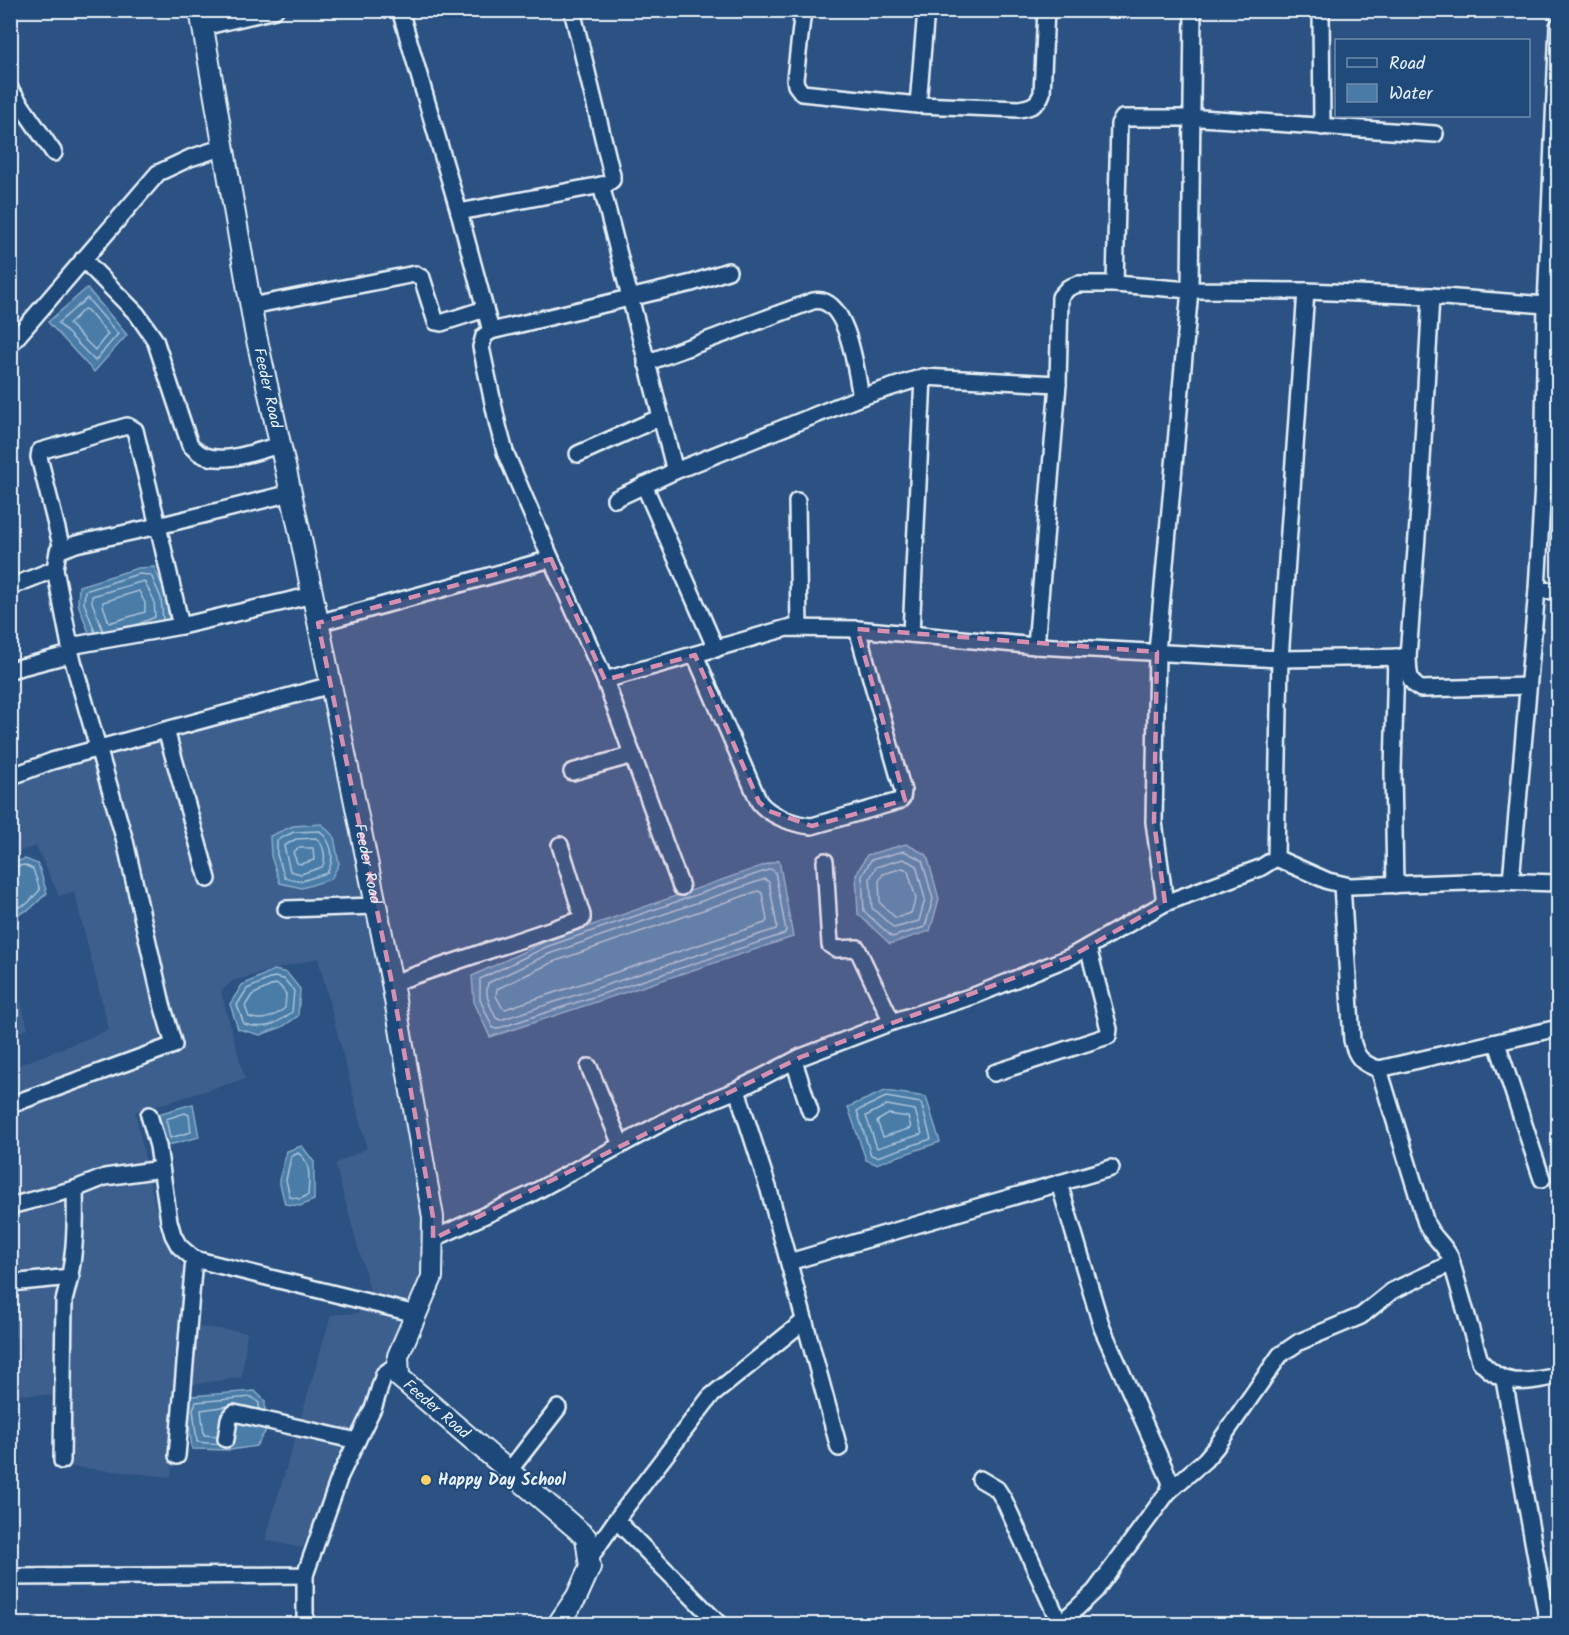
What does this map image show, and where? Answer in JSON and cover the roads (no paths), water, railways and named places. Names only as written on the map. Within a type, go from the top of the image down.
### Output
[{"type":"street","points":[[202,19],[275,10]]},
{"type":"street","points":[[400,10],[491,331]]},
{"type":"street","points":[[459,212],[610,183],[612,175],[572,10]]},
{"type":"street","points":[[803,10],[795,79],[802,93],[918,105],[1019,109],[1037,103],[1042,93],[1046,10]]},
{"type":"street","points":[[918,105],[926,10]]},
{"type":"street","points":[[1165,903],[1154,822],[1157,652],[1190,290],[1193,10]]},
{"type":"street","points":[[1321,10],[1322,127]]},
{"type":"street","name":"Feeder Road","points":[[202,19],[251,306],[392,983],[433,1217],[432,1277],[398,1356],[399,1377],[586,1537],[589,1559]]},
{"type":"street","points":[[1511,881],[1537,590],[1551,484],[1558,26]]},
{"type":"street","points":[[10,89],[54,153]]},
{"type":"street","points":[[1115,284],[1120,121],[1127,117],[1192,118],[1435,134]]},
{"type":"street","points":[[10,345],[158,173],[190,158],[224,147]]},
{"type":"street","points":[[601,185],[675,471]]},
{"type":"street","points":[[83,259],[137,314],[155,340],[190,445],[202,455],[216,458],[231,458],[281,445]]},
{"type":"street","points":[[681,887],[605,680],[505,452],[482,347],[484,336],[491,331],[629,299],[728,271]]},
{"type":"street","points":[[251,306],[415,274],[422,278],[436,322],[441,323],[485,309]]},
{"type":"street","points":[[1036,646],[1058,384],[1060,297],[1068,288],[1078,284],[1115,284],[1190,290],[1306,291],[1552,306]]},
{"type":"street","points":[[1276,858],[1280,659],[1306,291]]},
{"type":"street","points":[[1395,885],[1393,761],[1420,496],[1431,297]]},
{"type":"street","points":[[646,363],[813,300],[824,300],[843,321],[861,397]]},
{"type":"street","points":[[615,499],[675,471],[861,397],[923,377],[1058,384]]},
{"type":"street","points":[[911,634],[923,377]]},
{"type":"street","points":[[578,454],[661,417]]},
{"type":"street","points":[[62,549],[39,457],[40,451],[126,426],[135,430],[181,626]]},
{"type":"street","points":[[644,485],[716,649]]},
{"type":"street","points":[[10,1105],[174,1045],[162,1004],[125,841],[71,650],[55,568],[58,551],[291,493]]},
{"type":"street","points":[[797,501],[799,628]]},
{"type":"street","points":[[318,623],[551,559]]},
{"type":"street","points":[[10,587],[55,568]]},
{"type":"street","points":[[1537,590],[1558,591]]},
{"type":"street","points":[[10,670],[71,650],[313,595]]},
{"type":"street","points":[[605,680],[787,628],[857,629],[1036,646],[1280,659],[1402,657]]},
{"type":"street","points":[[694,655],[759,802],[769,811],[800,824],[812,826],[899,801],[902,798],[903,791],[857,629]]},
{"type":"street","points":[[1402,657],[1413,685],[1421,689],[1528,686]]},
{"type":"street","points":[[10,777],[52,761],[331,686]]},
{"type":"street","points":[[166,730],[208,879]]},
{"type":"street","points":[[572,772],[633,755]]},
{"type":"street","points":[[392,983],[582,919],[560,845]]},
{"type":"street","points":[[433,1239],[528,1195],[680,1113],[737,1090],[794,1061],[892,1022],[976,995],[1070,957],[1165,903],[1260,868],[1276,858]]},
{"type":"street","points":[[1276,858],[1342,885],[1511,881],[1558,883]]},
{"type":"street","points":[[825,861],[830,945],[836,949],[857,948],[892,1022]]},
{"type":"street","points":[[1342,885],[1352,1040],[1355,1053],[1367,1065],[1379,1069],[1558,1028]]},
{"type":"street","points":[[286,909],[375,906]]},
{"type":"street","points":[[994,1072],[1108,1036],[1109,1029],[1088,947]]},
{"type":"street","points":[[1497,1043],[1542,1179]]},
{"type":"street","points":[[794,1061],[810,1111]]},
{"type":"street","points":[[589,1067],[621,1145]]},
{"type":"street","points":[[1379,1069],[1428,1229],[1448,1251],[1477,1353],[1487,1368],[1504,1380],[1521,1383],[1558,1376]]},
{"type":"street","points":[[737,1090],[789,1262],[839,1448]]},
{"type":"street","points":[[149,1115],[158,1146],[173,1235],[178,1246],[194,1259],[416,1314]]},
{"type":"street","points":[[789,1262],[1111,1168]]},
{"type":"street","points":[[10,1206],[75,1189],[105,1177],[161,1169]]},
{"type":"street","points":[[1059,1183],[1102,1328],[1169,1476],[1170,1483],[1167,1492]]},
{"type":"street","points":[[62,1461],[64,1301],[71,1277],[76,1238],[75,1189]]},
{"type":"street","points":[[177,1456],[194,1259]]},
{"type":"street","points":[[980,1479],[1001,1494],[1060,1624],[1095,1591],[1167,1492],[1205,1460],[1216,1447],[1280,1355],[1299,1341],[1361,1316],[1392,1291],[1452,1263]]},
{"type":"street","points":[[10,1283],[71,1277]]},
{"type":"street","points":[[558,1624],[577,1596],[590,1567],[589,1559],[710,1397],[804,1321]]},
{"type":"street","points":[[305,1624],[305,1575],[340,1476],[374,1406],[384,1374],[398,1364]]},
{"type":"street","points":[[1504,1380],[1548,1624]]},
{"type":"street","points":[[509,1471],[558,1408]]},
{"type":"street","points":[[226,1439],[228,1419],[234,1413],[357,1441]]},
{"type":"street","points":[[616,1520],[718,1624]]},
{"type":"street","points":[[10,1577],[305,1575]]},
{"type":"water","points":[[87,288],[127,335],[94,372],[48,322]]},
{"type":"water","points":[[154,567],[167,597],[169,624],[163,629],[134,641],[113,647],[95,648],[78,604],[79,586],[138,568]]},
{"type":"water","points":[[322,824],[334,837],[339,864],[331,879],[302,888],[280,883],[271,856],[270,836],[293,826]]},
{"type":"water","points":[[906,844],[927,855],[939,899],[930,931],[890,944],[858,914],[856,875],[867,855]]},
{"type":"water","points":[[25,859],[38,864],[47,893],[30,909],[11,917],[11,863]]},
{"type":"water","points":[[779,860],[793,937],[490,1037],[474,1002],[472,976],[544,942]]},
{"type":"water","points":[[274,970],[287,973],[300,989],[298,1016],[282,1027],[260,1035],[238,1029],[230,1004],[242,985]]},
{"type":"water","points":[[885,1091],[926,1097],[940,1142],[876,1164],[866,1160],[848,1107]]},
{"type":"water","points":[[193,1104],[199,1137],[165,1146],[158,1114]]},
{"type":"water","points":[[302,1146],[314,1162],[314,1200],[300,1206],[285,1204],[279,1180],[287,1151]]},
{"type":"water","points":[[255,1391],[265,1401],[265,1432],[256,1446],[230,1450],[192,1449],[187,1407],[191,1396]]},
{"type":"place","name":"Happy Day School","points":[[426,1480]]}]
